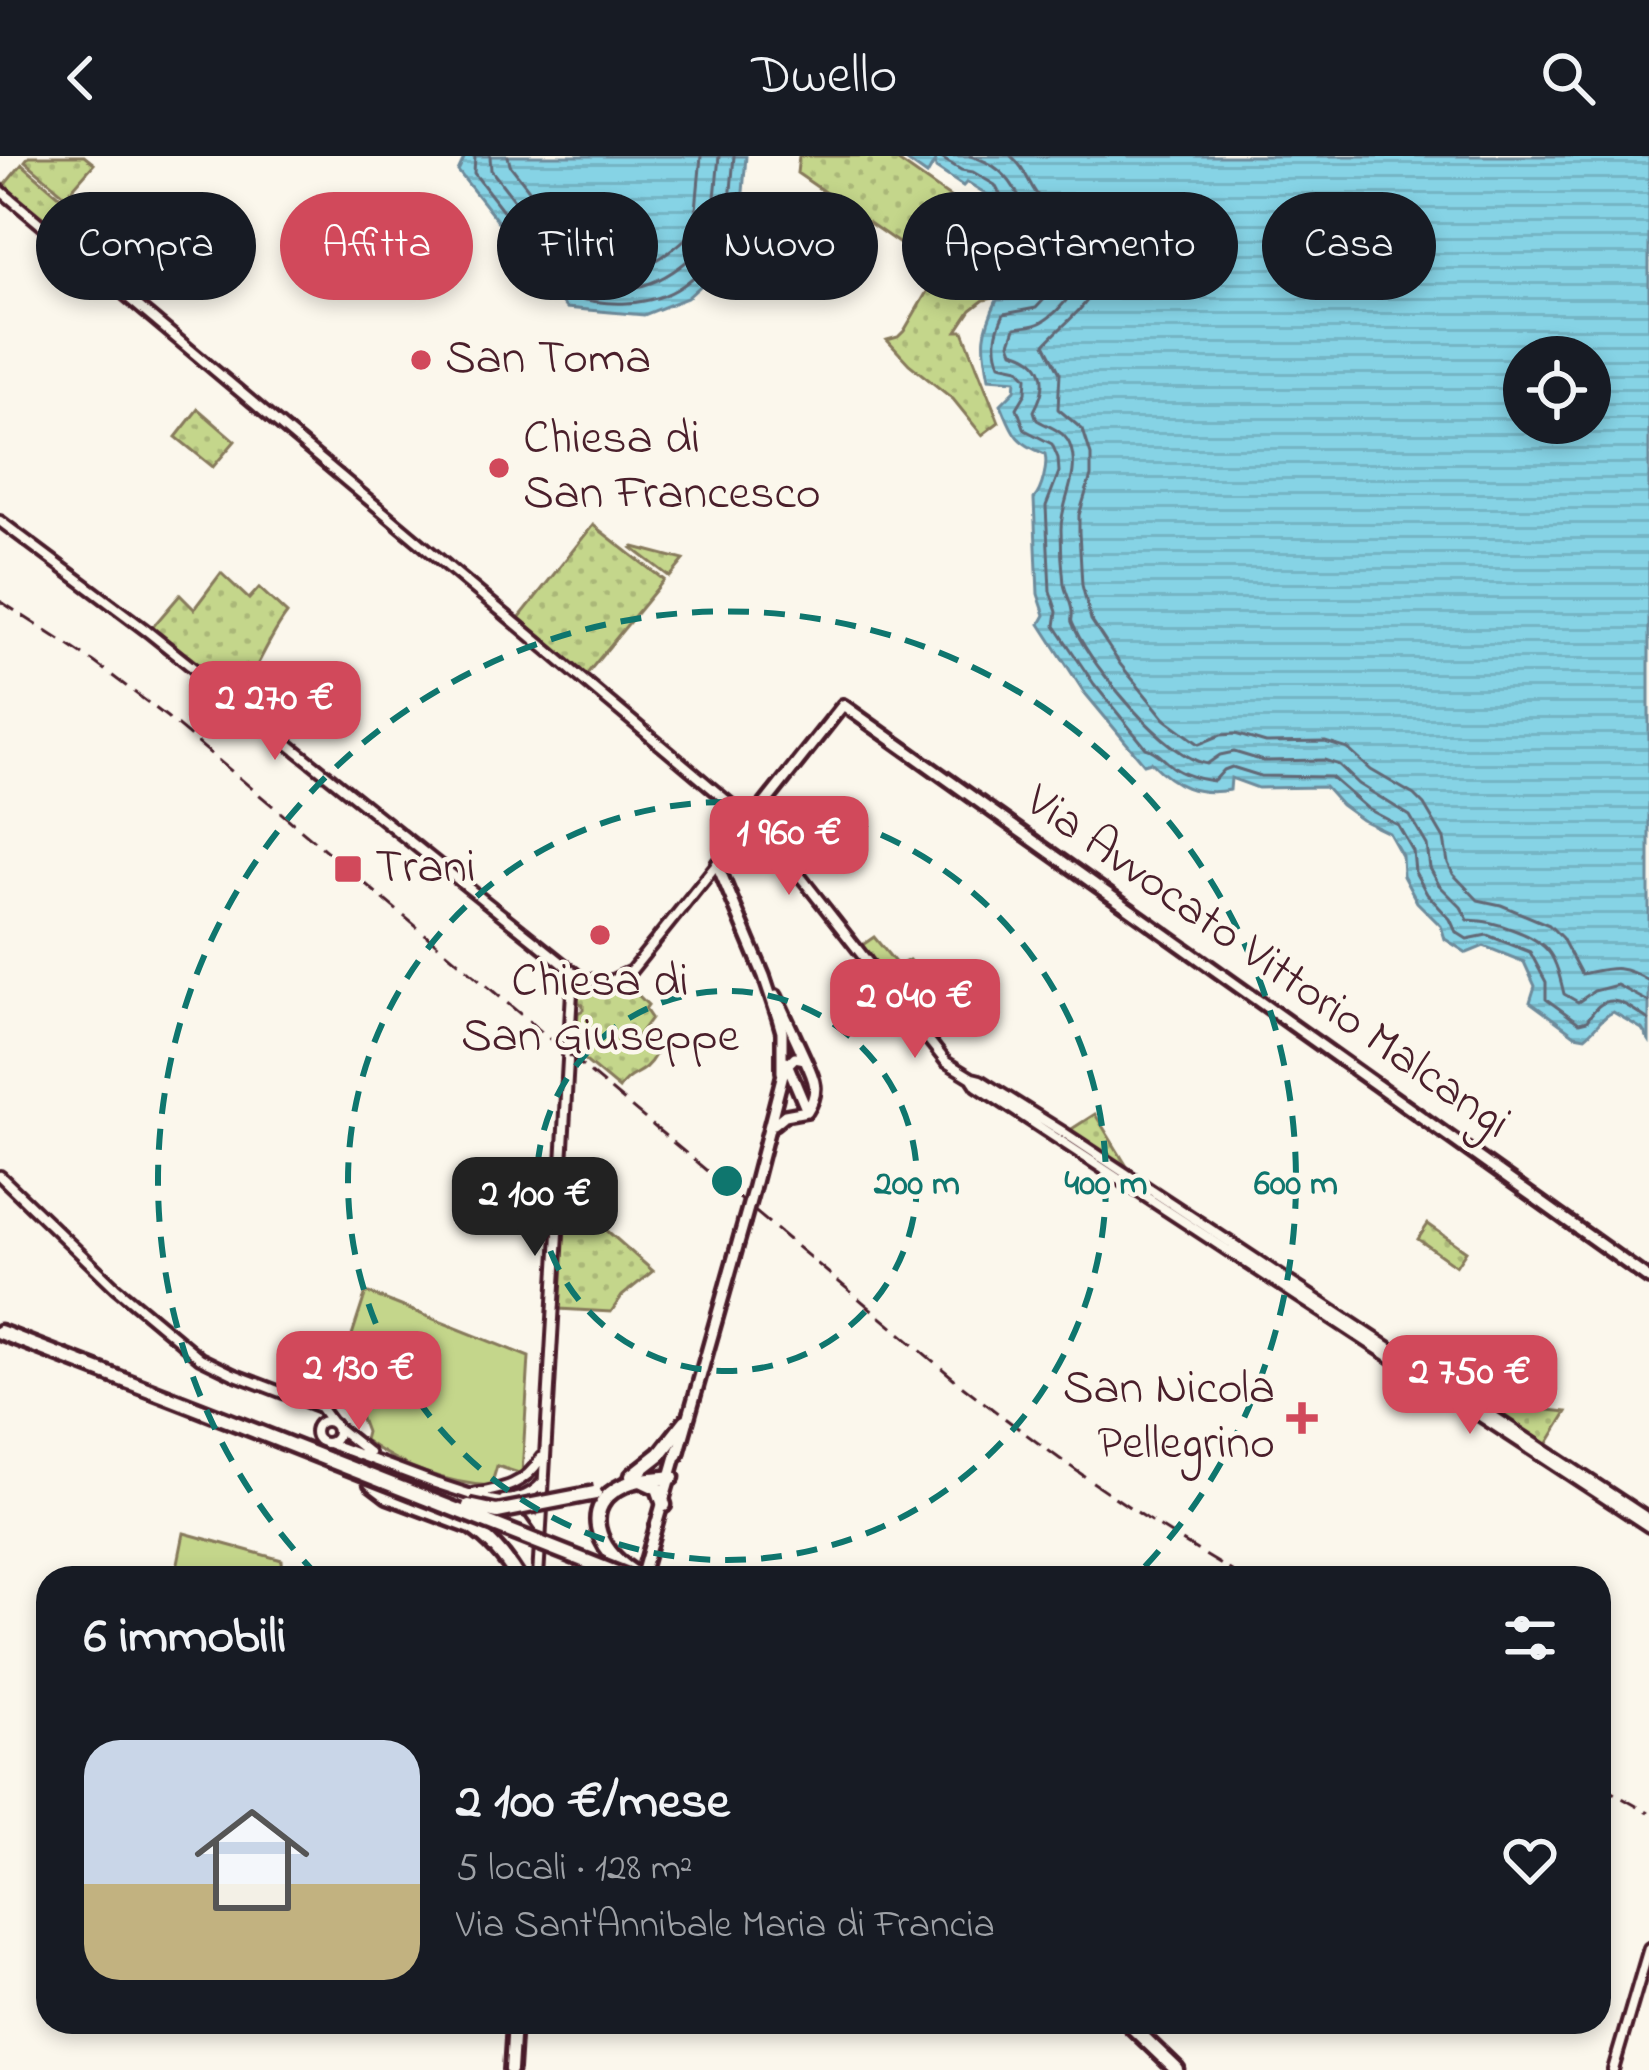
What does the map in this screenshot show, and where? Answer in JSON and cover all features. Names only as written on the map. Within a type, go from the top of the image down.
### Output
[{"type":"highway","points":[[0,1336],[609,1566]]},
{"type":"highway","points":[[623,1566],[605,1550],[598,1515],[612,1492],[641,1475],[686,1421]]},
{"type":"highway","points":[[257,1436],[584,1566]]},
{"type":"highway","points":[[257,1436],[477,1510],[497,1512],[595,1492],[659,1468],[672,1477]]},
{"type":"highway","points":[[641,1475],[658,1488],[664,1505]]},
{"type":"highway","points":[[371,1483],[388,1496],[471,1527],[509,1566]]},
{"type":"highway","points":[[1128,2034],[1165,2070]]},
{"type":"highway","points":[[1140,2034],[1177,2070]]},
{"type":"main road","name":"Via Avvocato Vittorio Malcangi","points":[[750,822],[843,705],[1649,1280]]},
{"type":"main road","points":[[750,822],[717,864],[817,1086],[806,1111]]},
{"type":"main road","points":[[640,1566],[664,1505],[785,1064],[782,1031],[764,976]]},
{"type":"main road","points":[[785,1064],[795,1057],[805,1059]]},
{"type":"main road","points":[[785,1064],[806,1111]]},
{"type":"main road","points":[[800,1094],[811,1095],[817,1086]]},
{"type":"main road","points":[[770,1128],[785,1115],[806,1111]]},
{"type":"main road","points":[[678,1455],[694,1398]]},
{"type":"main road","points":[[511,2070],[513,2034]]},
{"type":"street","points":[[0,190],[750,822],[782,854],[940,1057],[977,1086],[1061,1135],[1649,1523]]},
{"type":"street","points":[[0,521],[147,631],[574,974],[598,982],[618,980],[631,971],[717,864]]},
{"type":"street","points":[[538,1566],[574,974]]},
{"type":"street","points":[[0,1176],[176,1340],[200,1358],[320,1407],[380,1461]]},
{"type":"street","points":[[279,1393],[313,1412],[316,1438],[472,1495],[516,1505],[540,1527]]},
{"type":"street","points":[[317,1424],[333,1423]]},
{"type":"street","points":[[328,1443],[337,1436],[333,1423]]},
{"type":"street","points":[[472,1495],[521,1481],[544,1454]]},
{"type":"street","points":[[521,1481],[542,1483]]},
{"type":"street","points":[[496,1501],[517,1499],[542,1483]]},
{"type":"street","points":[[1613,2070],[1649,1948]]},
{"type":"green space","points":[[29,156],[84,156],[94,164],[70,192],[61,192],[25,161]]},
{"type":"green space","points":[[799,156],[891,156],[943,192],[902,192],[902,245],[878,229],[878,192],[825,192],[797,173]]},
{"type":"green space","points":[[22,164],[55,192],[36,192],[36,217],[1,189]]},
{"type":"green space","points":[[922,300],[984,300],[957,331],[963,331],[999,422],[982,435],[953,399],[887,340],[904,331]]},
{"type":"green space","points":[[198,409],[235,441],[213,467],[176,437]]},
{"type":"green space","points":[[593,525],[664,580],[586,675],[519,618]]},
{"type":"green space","points":[[634,547],[684,560],[670,577]]},
{"type":"green space","points":[[221,573],[249,599],[259,588],[287,614],[237,698],[150,630],[180,595],[194,609]]},
{"type":"green space","points":[[874,937],[898,966],[909,960],[926,981],[899,1001],[858,948]]},
{"type":"green space","points":[[627,984],[648,1005],[645,1009],[651,1018],[635,1040],[655,1055],[619,1089],[577,1054],[578,1013],[583,1010],[578,1002],[583,991]]},
{"type":"green space","points":[[1095,1114],[1131,1173],[1067,1132]]},
{"type":"green space","points":[[587,1213],[653,1271],[622,1296],[611,1312],[559,1309],[565,1221],[569,1217],[578,1224]]},
{"type":"green space","points":[[1428,1224],[1466,1251],[1456,1266],[1418,1239]]},
{"type":"green space","points":[[366,1292],[529,1357],[522,1474],[497,1466],[491,1486],[424,1472],[364,1440],[360,1416],[330,1403]]},
{"type":"green space","points":[[1477,1405],[1567,1412],[1545,1448]]},
{"type":"green space","points":[[184,1533],[282,1560],[282,1566],[177,1566]]},
{"type":"water","points":[[465,156],[746,156],[743,192],[682,192],[682,300],[644,315],[566,308],[560,300],[658,300],[658,192],[497,192],[497,220],[458,171]]},
{"type":"water","points":[[900,156],[1649,156],[1649,1040],[1642,1029],[1613,1012],[1585,1037],[1575,1035],[1530,1002],[1535,986],[1524,962],[1484,946],[1467,953],[1445,939],[1441,926],[1417,902],[1403,876],[1402,856],[1389,833],[1341,805],[1325,787],[1258,788],[1231,778],[1230,790],[1206,792],[1177,783],[1151,762],[1144,764],[1084,692],[1040,624],[1045,615],[1038,594],[1034,499],[1044,478],[1045,454],[1027,445],[1009,422],[1001,404],[1015,390],[1016,380],[989,378],[986,330],[997,300],[1238,300],[1238,192],[983,192],[967,182],[963,186],[936,168],[935,161],[927,175]]},
{"type":"railway","points":[[0,601],[167,717],[964,1387],[1101,1488],[1224,1566]]},
{"type":"railway","points":[[1611,1792],[1649,1813]]},
{"type":"place","name":"San Toma","points":[[421,360]]},
{"type":"place","name":"Chiesa di San Francesco","points":[[499,468]]},
{"type":"place","name":"Trani","points":[[348,869]]},
{"type":"place","name":"Chiesa di San Giuseppe","points":[[600,935]]},
{"type":"place","name":"San Nicola Pellegrino","points":[[1302,1418]]}]
